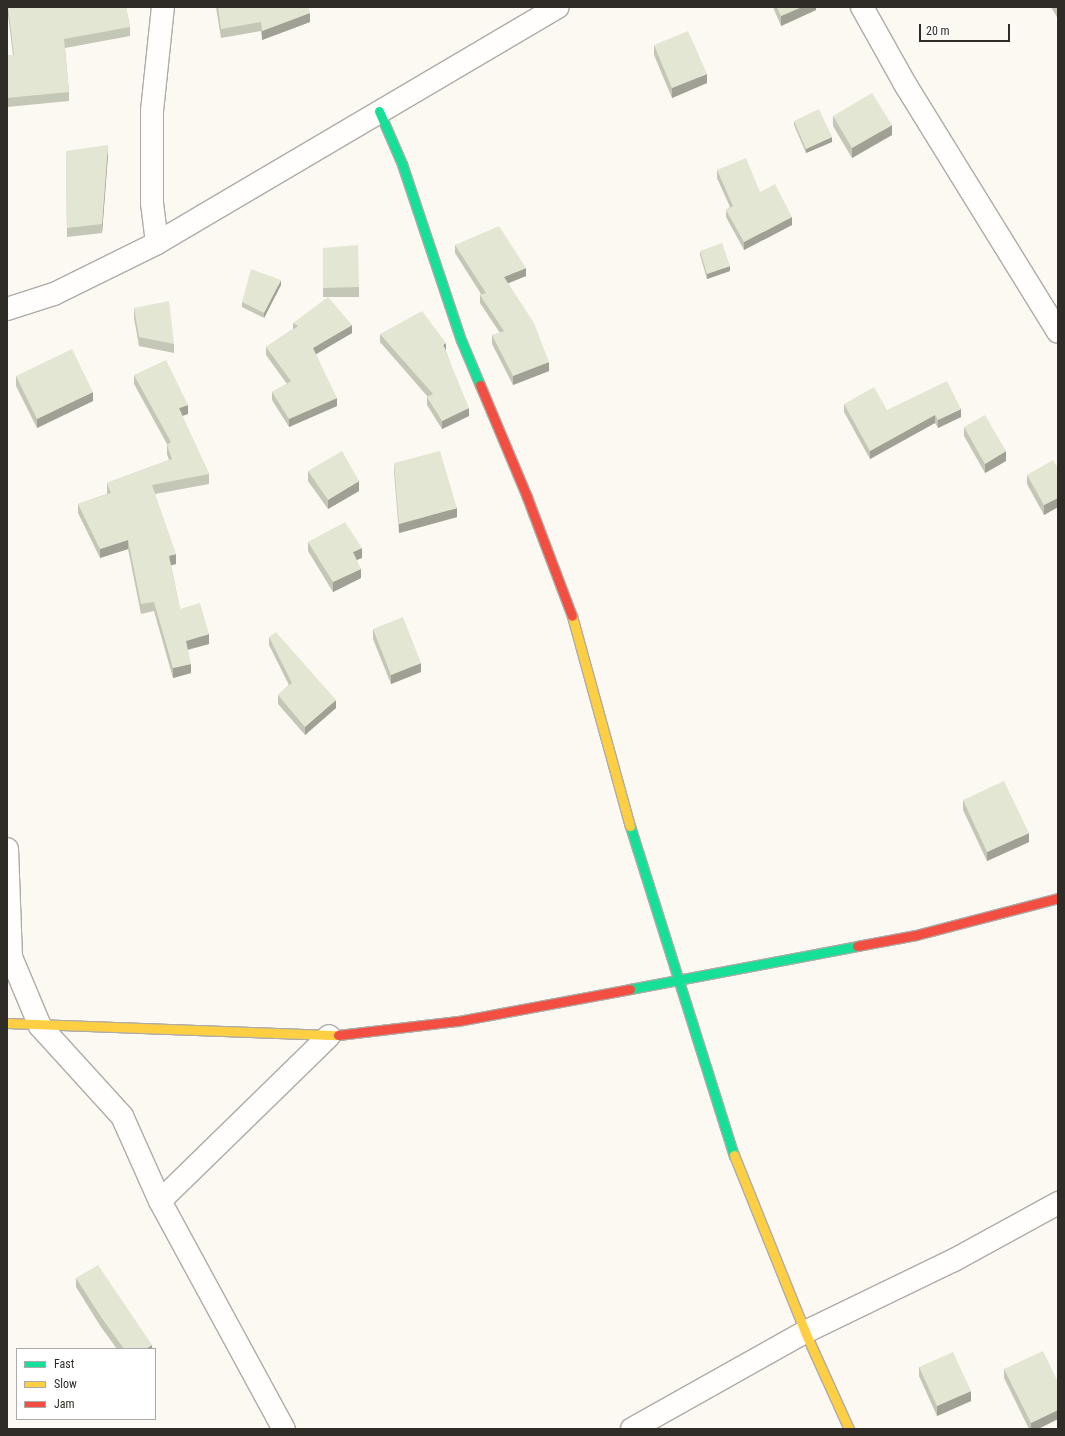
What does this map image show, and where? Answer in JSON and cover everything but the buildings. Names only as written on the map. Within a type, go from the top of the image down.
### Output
[{"type":"street","points":[[157,243],[152,203],[152,111],[163,7]]},
{"type":"street","points":[[7,310],[54,294],[157,243],[379,110],[558,7]]},
{"type":"street","points":[[862,7],[905,84],[1058,332]]},
{"type":"street","points":[[379,110],[402,164],[461,340],[527,497],[575,624],[619,791],[732,1150],[805,1332],[849,1429]]},
{"type":"street","points":[[7,849],[11,957],[40,1026],[122,1116],[160,1201],[284,1429]]},
{"type":"street","points":[[7,1023],[40,1026],[165,1028],[329,1036],[458,1021],[678,981],[916,935],[1058,898]]},
{"type":"street","points":[[160,1201],[329,1036]]},
{"type":"street","points":[[632,1429],[805,1332],[954,1260],[1058,1203]]},
{"type":"traffic: fast","points":[[379,111],[402,164],[461,340],[480,385]]},
{"type":"traffic: fast","points":[[630,826],[734,1155]]},
{"type":"traffic: fast","points":[[630,989],[857,946]]},
{"type":"traffic: slow","points":[[572,616],[630,826]]},
{"type":"traffic: slow","points":[[7,1023],[338,1035]]},
{"type":"traffic: slow","points":[[734,1155],[805,1332],[849,1429]]},
{"type":"traffic: jam","points":[[480,385],[527,497],[572,616]]},
{"type":"traffic: jam","points":[[857,946],[916,935],[1058,898]]},
{"type":"traffic: jam","points":[[338,1035],[458,1021],[630,989]]}]
